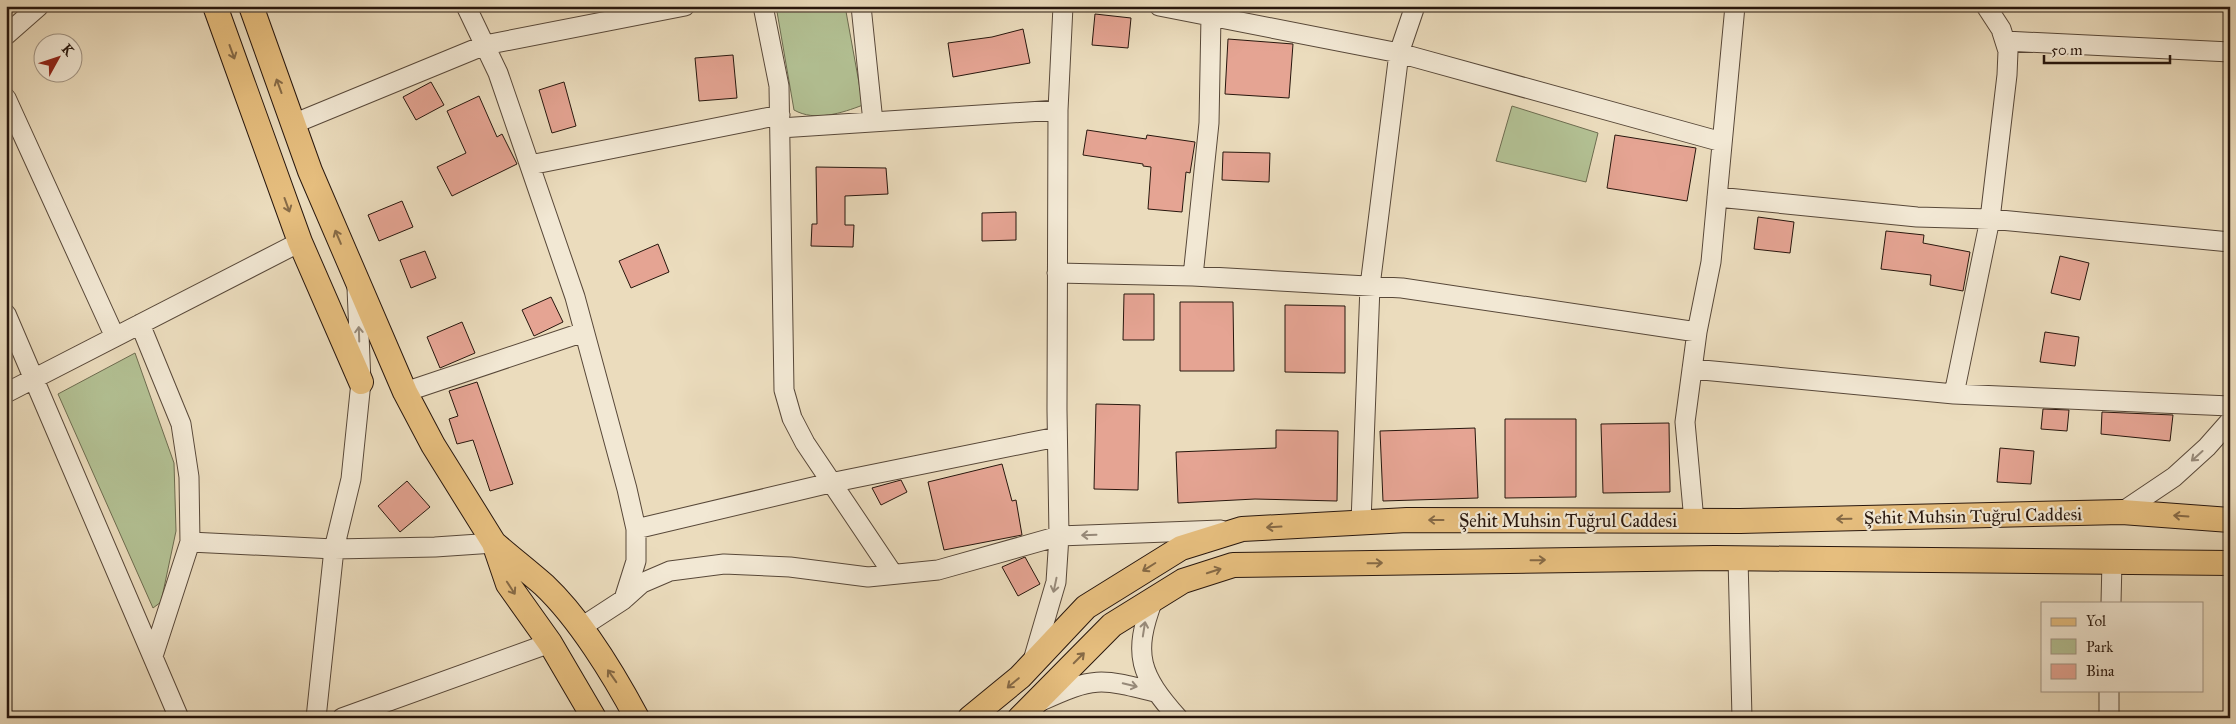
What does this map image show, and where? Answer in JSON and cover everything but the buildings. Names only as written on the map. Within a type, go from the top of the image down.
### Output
[{"type":"main road","points":[[215,6],[300,242],[361,382]]},
{"type":"main road","points":[[251,6],[310,171],[405,392],[433,445],[494,543],[508,584],[550,643],[594,718]]},
{"type":"main road","name":"Şehit Muhsin Tuğrul Caddesi","points":[[970,718],[1032,665],[1086,607],[1181,548],[1242,529],[1407,520],[1694,521],[2122,512],[2230,520]]},
{"type":"main road","points":[[494,543],[545,587],[580,628],[621,688],[637,718]]},
{"type":"main road","points":[[1027,711],[1112,625],[1183,581],[1233,565],[1738,558],[2230,562]]},
{"type":"street","points":[[6,35],[39,6]]},
{"type":"street","points":[[466,6],[498,73],[575,297],[636,529],[636,561],[623,600]]},
{"type":"street","points":[[293,124],[485,46],[685,6]]},
{"type":"street","points":[[763,6],[780,86],[784,390],[792,418],[830,483],[893,574]]},
{"type":"street","points":[[860,6],[873,122]]},
{"type":"street","points":[[1032,665],[1056,582],[1059,536],[1057,437],[1058,110],[1063,6]]},
{"type":"street","points":[[1159,6],[1399,53],[1722,142]]},
{"type":"street","points":[[1361,522],[1370,286],[1399,53],[1415,6]]},
{"type":"street","points":[[1694,521],[1686,422],[1697,332],[1711,262],[1735,6]]},
{"type":"street","points":[[1954,394],[1990,219],[2007,75],[2008,51],[2005,41],[2001,29],[1986,6]]},
{"type":"street","points":[[1193,276],[1209,124],[1211,16]]},
{"type":"street","points":[[2005,41],[2230,52]]},
{"type":"street","points":[[6,98],[115,337]]},
{"type":"street","points":[[530,165],[780,122],[873,122],[1058,110]]},
{"type":"street","points":[[1717,197],[1917,217],[1990,219],[2230,242]]},
{"type":"street","points":[[6,393],[300,242]]},
{"type":"street","points":[[1057,273],[1193,276],[1370,286],[1411,290],[1697,332]]},
{"type":"street","points":[[316,718],[334,549],[351,479],[361,382],[357,282]]},
{"type":"street","points":[[6,314],[180,718]]},
{"type":"street","points":[[140,324],[181,424],[189,477],[190,542],[154,656]]},
{"type":"street","points":[[405,392],[584,332]]},
{"type":"street","points":[[1692,369],[1954,394],[2230,406]]},
{"type":"street","points":[[2122,512],[2174,477],[2207,447],[2230,420]]},
{"type":"street","points":[[636,529],[830,483],[1057,437]]},
{"type":"street","points":[[580,628],[623,600],[642,583],[670,571],[724,564],[790,567],[868,577],[938,570],[1059,536],[1242,529]]},
{"type":"street","points":[[190,542],[334,549],[435,547],[494,543]]},
{"type":"street","points":[[1738,558],[1742,718]]},
{"type":"street","points":[[2111,602],[2112,561]]},
{"type":"street","points":[[1153,600],[1144,623],[1141,644],[1144,667],[1155,692],[1178,718]]},
{"type":"street","points":[[342,718],[550,643]]},
{"type":"street","points":[[1027,711],[1079,684],[1097,680],[1155,692]]},
{"type":"street","points":[[2109,692],[2109,718]]},
{"type":"green space","points":[[776,6],[845,6],[863,105],[846,111],[820,116],[802,114],[794,110]]},
{"type":"green space","points":[[1512,106],[1598,133],[1586,182],[1496,161]]},
{"type":"green space","points":[[135,353],[174,463],[176,531],[161,602],[153,608],[58,394]]}]
